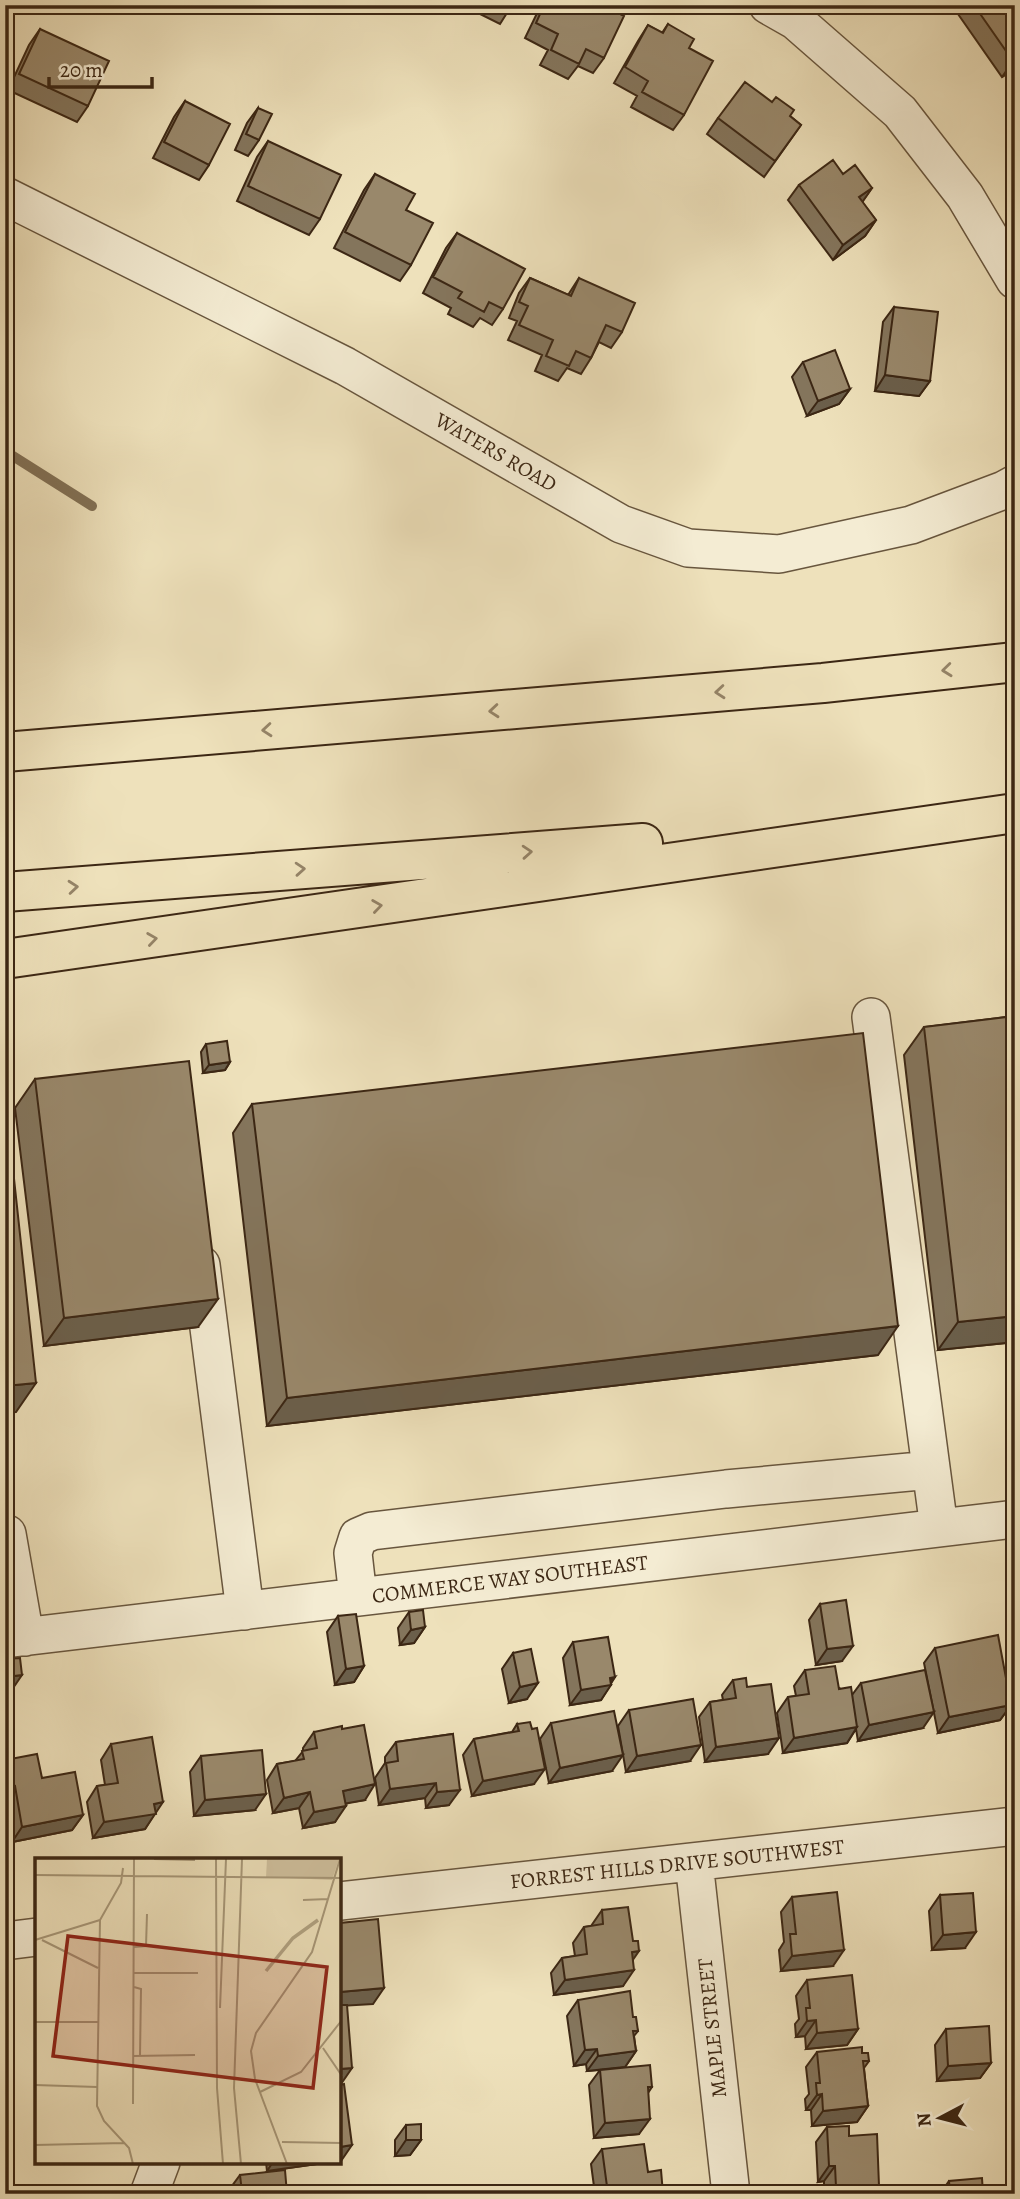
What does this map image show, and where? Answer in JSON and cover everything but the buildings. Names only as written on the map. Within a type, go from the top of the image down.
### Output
[{"type":"highway","points":[[5,752],[824,683],[1015,662]]},
{"type":"highway","points":[[5,959],[1015,813]]},
{"type":"highway","points":[[5,892],[976,818]]},
{"type":"street","points":[[768,5],[796,21],[900,112],[965,196],[1015,280]]},
{"type":"street","name":"WATERS ROAD","points":[[5,196],[345,366],[621,524],[688,548],[779,554],[911,525],[1004,491],[1015,484]]},
{"type":"street","points":[[871,1017],[939,1528]]},
{"type":"street","points":[[196,1227],[245,1611]]},
{"type":"street","points":[[358,1597],[353,1553],[358,1537],[372,1531],[726,1489],[931,1470]]},
{"type":"street","name":"COMMERCE WAY SOUTHEAST","points":[[15,1638],[1015,1519]]},
{"type":"street","points":[[5,1534],[15,1638]]},
{"type":"street","name":"FORREST HILLS DRIVE SOUTHWEST","points":[[341,1901],[1015,1826]]},
{"type":"street","name":"MAPLE STREET","points":[[694,1862],[731,2194]]},
{"type":"street","points":[[5,1941],[35,1937]]},
{"type":"street","points":[[149,2194],[159,2164]]},
{"type":"waterway","points":[[5,451],[92,506]]}]
